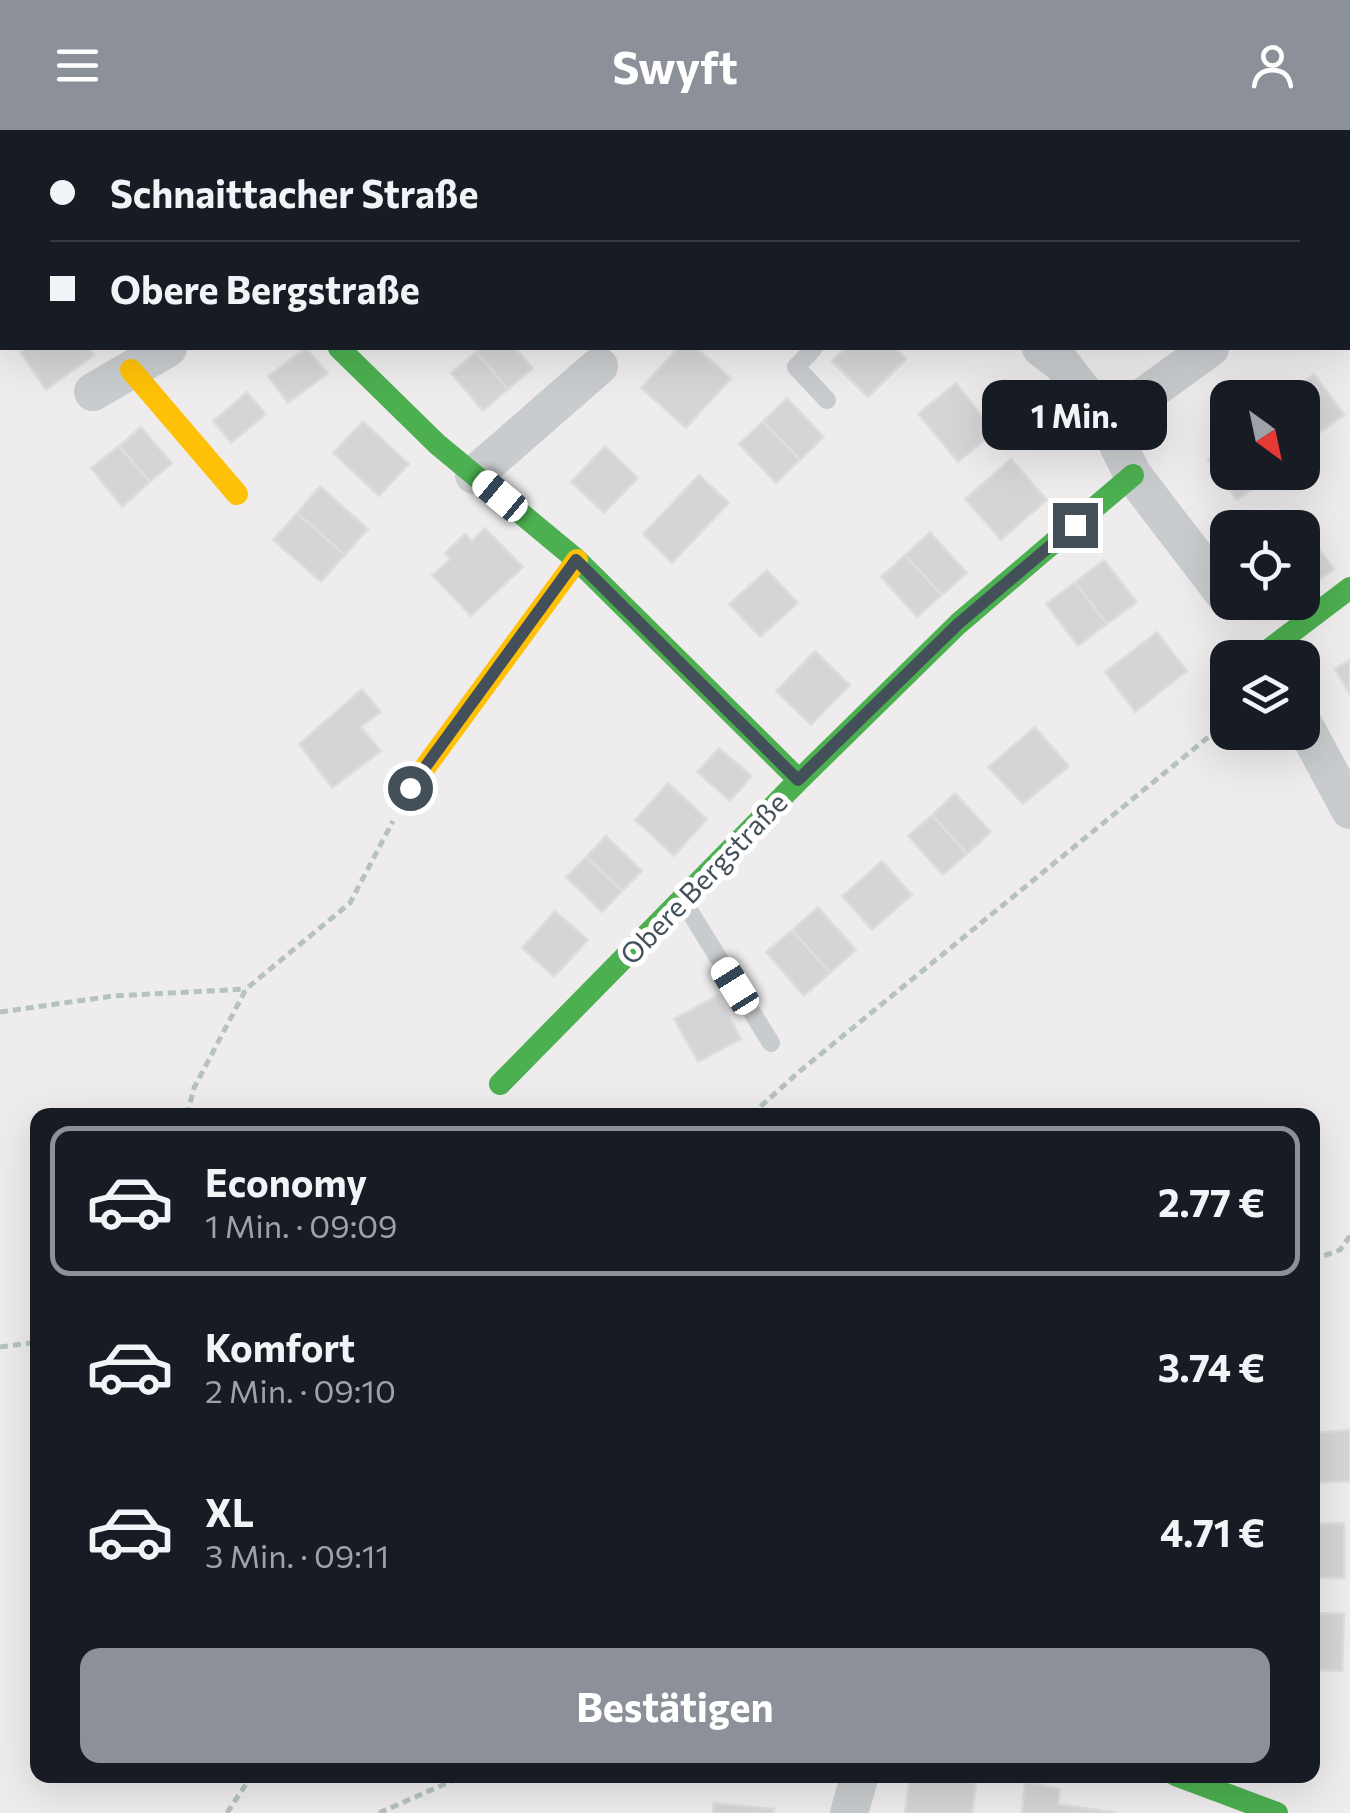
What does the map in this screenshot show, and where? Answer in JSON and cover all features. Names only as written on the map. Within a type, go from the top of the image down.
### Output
[{"type":"street","points":[[93,392],[165,350]]},
{"type":"street","points":[[342,350],[437,444],[576,560],[798,780]]},
{"type":"street","points":[[1044,350],[1062,364],[1107,422],[1133,476],[1210,576]]},
{"type":"street","points":[[1107,422],[1207,350]]},
{"type":"street","points":[[474,475],[599,366]]},
{"type":"street","points":[[131,370],[237,494]]},
{"type":"street","name":"Obere Bergstraße","points":[[500,1084],[798,780],[958,624],[1133,476]]},
{"type":"street","points":[[410,788],[576,560]]},
{"type":"street","points":[[1286,640],[1350,588]]},
{"type":"street","points":[[1243,620],[1258,640]]},
{"type":"street","points":[[1318,750],[1350,810]]},
{"type":"street","points":[[849,1813],[858,1783]]},
{"type":"street","points":[[1196,1792],[1277,1813]]},
{"type":"lane","points":[[812,350],[796,367],[827,400]]},
{"type":"lane","points":[[682,899],[770,1043]]},
{"type":"path","points":[[760,1108],[1210,737]]},
{"type":"path","points":[[189,1108],[194,1088],[246,989],[350,903],[410,788]]},
{"type":"path","points":[[0,1012],[112,996],[246,989]]},
{"type":"path","points":[[1320,1257],[1340,1250],[1350,1236]]},
{"type":"path","points":[[0,1347],[30,1343]]},
{"type":"path","points":[[228,1813],[247,1783]]},
{"type":"path","points":[[380,1813],[447,1783]]},
{"type":"building","points":[[90,350],[94,355],[46,390],[20,352]]},
{"type":"building","points":[[303,350],[308,350],[328,373],[288,403],[268,376]]},
{"type":"building","points":[[517,350],[533,368],[508,389],[476,352]]},
{"type":"building","points":[[676,350],[698,350],[731,378],[686,428],[641,388]]},
{"type":"building","points":[[843,350],[897,350],[906,359],[868,397],[832,361]]},
{"type":"building","points":[[476,352],[508,389],[483,411],[451,373]]},
{"type":"building","points":[[1320,382],[1344,415],[1320,432]]},
{"type":"building","points":[[956,383],[995,432],[958,462],[918,414]]},
{"type":"building","points":[[247,392],[266,414],[231,443],[213,421]]},
{"type":"building","points":[[787,398],[824,437],[800,460],[763,421]]},
{"type":"building","points":[[363,421],[409,464],[379,496],[333,453]]},
{"type":"building","points":[[763,421],[800,460],[776,483],[739,444]]},
{"type":"building","points":[[141,427],[172,463],[150,482],[119,446]]},
{"type":"building","points":[[119,446],[150,482],[122,507],[91,468]]},
{"type":"building","points":[[605,446],[638,478],[604,513],[571,482]]},
{"type":"building","points":[[1011,459],[1047,500],[1001,540],[965,499]]},
{"type":"building","points":[[699,475],[729,503],[672,563],[643,534]]},
{"type":"building","points":[[320,486],[368,529],[345,555],[297,513]]},
{"type":"building","points":[[1230,490],[1251,490],[1237,500]]},
{"type":"building","points":[[297,513],[345,555],[321,582],[273,540]]},
{"type":"building","points":[[485,528],[523,567],[471,616],[432,575],[450,559],[445,553],[465,534],[472,541]]},
{"type":"building","points":[[930,532],[967,573],[942,595],[905,555]]},
{"type":"building","points":[[1320,550],[1334,569],[1320,579]]},
{"type":"building","points":[[905,555],[942,595],[917,617],[881,577]]},
{"type":"building","points":[[1104,560],[1137,602],[1107,624],[1075,582]]},
{"type":"building","points":[[767,570],[798,603],[760,637],[729,604]]},
{"type":"building","points":[[1075,582],[1107,624],[1078,646],[1046,604]]},
{"type":"building","points":[[1157,632],[1187,671],[1135,712],[1105,672]]},
{"type":"building","points":[[815,651],[850,685],[811,725],[776,691]]},
{"type":"building","points":[[1350,660],[1350,694],[1335,669]]},
{"type":"building","points":[[362,689],[381,712],[361,727],[381,751],[332,788],[299,744]]},
{"type":"building","points":[[1035,727],[1069,766],[1023,804],[988,767]]},
{"type":"building","points":[[719,748],[752,776],[730,801],[697,772]]},
{"type":"building","points":[[668,783],[707,819],[674,856],[635,820]]},
{"type":"building","points":[[955,793],[991,832],[967,854],[932,815]]},
{"type":"building","points":[[932,815],[967,854],[943,875],[908,836]]},
{"type":"building","points":[[606,836],[642,871],[622,891],[586,857]]},
{"type":"building","points":[[586,857],[622,891],[602,912],[566,877]]},
{"type":"building","points":[[882,861],[912,895],[872,930],[842,896]]},
{"type":"building","points":[[818,907],[856,950],[830,973],[792,930]]},
{"type":"building","points":[[555,911],[588,940],[554,977],[522,948]]},
{"type":"building","points":[[792,930],[830,973],[804,996],[766,952]]},
{"type":"building","points":[[718,995],[741,1039],[698,1062],[674,1019]]},
{"type":"building","points":[[1350,1430],[1350,1481],[1320,1483],[1320,1432]]},
{"type":"building","points":[[1344,1523],[1344,1578],[1320,1578],[1320,1524]]},
{"type":"building","points":[[1320,1613],[1344,1614],[1342,1671],[1320,1670]]},
{"type":"building","points":[[909,1783],[976,1783],[972,1813],[905,1813]]},
{"type":"building","points":[[1025,1783],[1030,1783],[1060,1789],[1058,1804],[1116,1813],[1022,1813]]},
{"type":"building","points":[[714,1803],[774,1809],[773,1813],[713,1813]]},
{"type":"traffic: fast","points":[[341,350],[437,444],[577,560],[799,780]]},
{"type":"traffic: fast","points":[[500,1084],[958,624],[1133,475]]},
{"type":"traffic: fast","points":[[1281,640],[1350,588]]},
{"type":"traffic: fast","points":[[1196,1783],[1277,1813]]},
{"type":"traffic: slow","points":[[131,370],[237,494]]},
{"type":"traffic: slow","points":[[410,788],[577,560]]},
{"type":"route","points":[[410,788],[576,560],[798,780],[958,624],[1075,525]]}]
